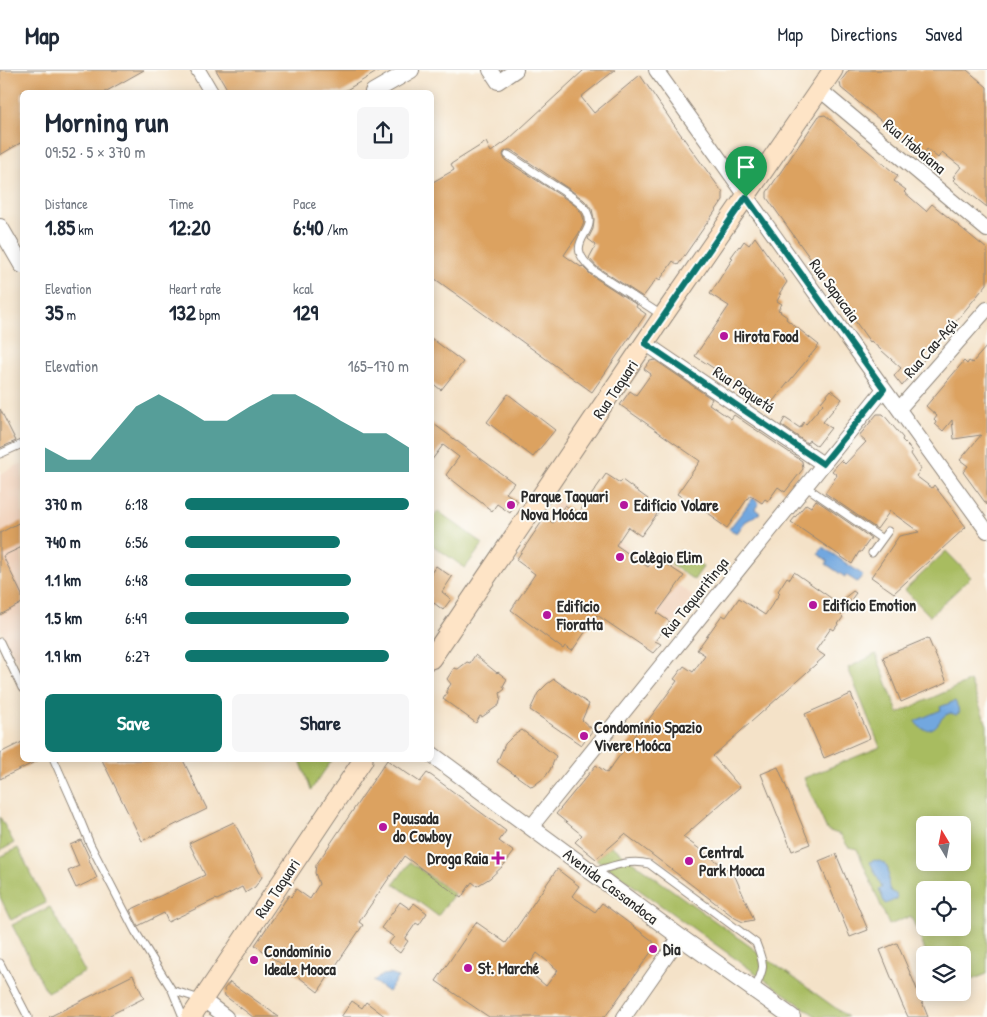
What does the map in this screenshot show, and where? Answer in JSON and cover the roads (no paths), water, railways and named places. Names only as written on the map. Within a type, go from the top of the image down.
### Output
[{"type":"main road","name":"Rua Taquari","points":[[434,655],[663,316],[833,70]]},
{"type":"main road","name":"Rua Taquari","points":[[191,1017],[362,762]]},
{"type":"street","points":[[198,70],[210,90]]},
{"type":"street","points":[[376,90],[411,70]]},
{"type":"street","points":[[494,76],[516,70]]},
{"type":"street","name":"Rua Sapucaia","points":[[656,70],[987,531]]},
{"type":"street","name":"Rua Itabaiana","points":[[820,90],[987,230]]},
{"type":"street","points":[[0,226],[20,262]]},
{"type":"street","name":"Rua Caa-Açú","points":[[899,409],[987,309]]},
{"type":"street","name":"Rua Paquetá","points":[[645,343],[823,464]]},
{"type":"street","name":"Rua Taquaritinga","points":[[531,827],[884,389]]},
{"type":"street","name":"Avenida Cassandoca","points":[[434,756],[680,938],[792,1017]]},
{"type":"street","points":[[624,1017],[680,938]]},
{"type":"street","points":[[202,999],[226,1017]]},
{"type":"lane","points":[[508,155],[575,200],[588,212],[588,227],[579,249],[580,256],[585,263],[663,316]]},
{"type":"lane","points":[[0,454],[20,445]]},
{"type":"lane","points":[[805,486],[882,539]]},
{"type":"lane","points":[[872,553],[888,531]]},
{"type":"lane","points":[[0,642],[20,676]]},
{"type":"lane","points":[[55,762],[90,844],[139,938],[172,990],[183,1017]]},
{"type":"lane","points":[[593,872],[616,865],[641,862],[649,864],[756,943],[762,959],[763,969],[754,990]]},
{"type":"lane","points":[[0,963],[28,1017]]},
{"type":"lane","points":[[172,990],[202,999]]},
{"type":"water","points":[[753,498],[759,503],[755,509],[760,513],[745,522],[737,533],[729,529]]},
{"type":"water","points":[[823,547],[863,575],[857,582],[846,575],[845,577],[826,564],[828,561],[818,554]]},
{"type":"water","points":[[955,701],[960,712],[956,715],[949,713],[933,728],[924,729],[915,721],[941,710],[940,707]]},
{"type":"water","points":[[875,860],[883,862],[887,866],[889,887],[896,894],[897,899],[885,904],[879,889],[882,887],[870,862]]},
{"type":"water","points":[[390,974],[398,977],[388,992],[373,981],[383,975]]},
{"type":"place","name":"Hirota Food","points":[[724,336]]},
{"type":"place","name":"Parque Taquari Nova Moóca","points":[[511,505]]},
{"type":"place","name":"Edifício Volare","points":[[624,505]]},
{"type":"place","name":"Colègio Elim","points":[[620,557]]},
{"type":"place","name":"Edifício Emotion","points":[[813,605]]},
{"type":"place","name":"Edifício Fioratta","points":[[547,615]]},
{"type":"place","name":"Condomínio Spazio Vivere Moóca","points":[[584,736]]},
{"type":"place","name":"Pousada do Cowboy","points":[[383,827]]},
{"type":"place","name":"Droga Raia","points":[[498,858]]},
{"type":"place","name":"Central Park Mooca","points":[[689,861]]},
{"type":"place","name":"Dia","points":[[653,949]]},
{"type":"place","name":"Condomínio Ideale Mooca","points":[[254,960]]},
{"type":"place","name":"St. Marché","points":[[468,968]]}]
